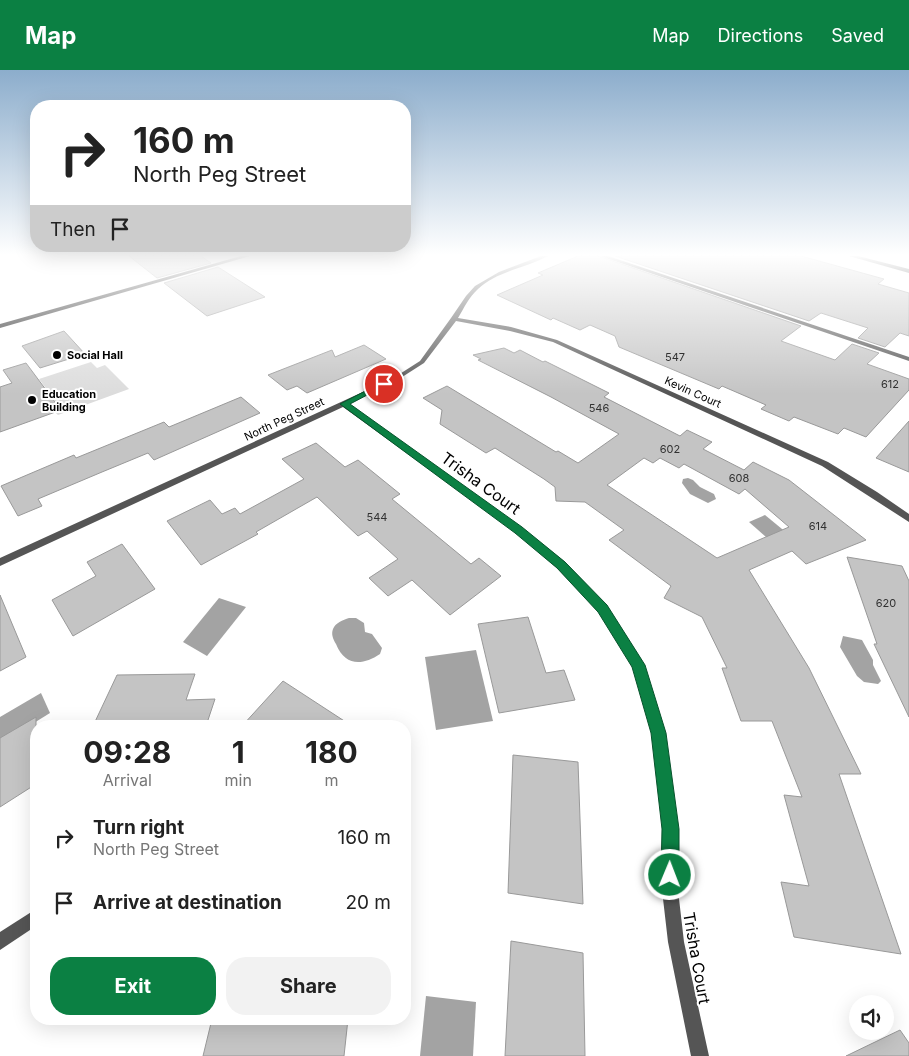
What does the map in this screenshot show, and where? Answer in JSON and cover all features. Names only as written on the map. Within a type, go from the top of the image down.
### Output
[{"type":"main road","points":[[1,323],[78,302]]},
{"type":"street","name":"North Peg Street","points":[[0,562],[397,378],[422,362],[464,302]]},
{"type":"street","points":[[739,302],[909,359]]},
{"type":"street","name":"Kevin Court","points":[[454,319],[511,329],[555,341],[825,464],[874,494],[909,519]]},
{"type":"street","name":"Trisha Court","points":[[344,404],[519,530],[561,565],[603,609],[638,665],[658,733],[670,829],[670,890],[676,942],[700,1056]]},
{"type":"street","points":[[0,942],[30,921]]},
{"type":"shaded area","points":[[91,362],[97,368],[105,365],[129,389],[58,415],[55,412],[61,409],[39,379]]},
{"type":"shaded area","points":[[688,478],[714,494],[716,499],[708,503],[690,494],[682,483],[683,479]]},
{"type":"shaded area","points":[[765,515],[799,543],[781,550],[749,522]]},
{"type":"shaded area","points":[[219,598],[246,607],[207,656],[183,642]]},
{"type":"shaded area","points":[[349,618],[356,618],[364,623],[365,632],[372,634],[382,648],[380,654],[361,662],[355,662],[344,657],[334,640],[332,631],[337,623]]},
{"type":"shaded area","points":[[843,636],[862,640],[873,660],[873,665],[881,681],[878,684],[864,682],[857,676],[840,647]]},
{"type":"shaded area","points":[[476,650],[493,721],[436,730],[425,657]]},
{"type":"shaded area","points":[[41,693],[50,713],[39,720],[30,720],[30,725],[0,744],[0,717]]},
{"type":"shaded area","points":[[426,996],[476,1002],[473,1056],[420,1056]]},
{"type":"building","points":[[189,302],[250,302],[207,316]]},
{"type":"building","points":[[512,302],[731,302],[801,326],[781,341],[835,360],[852,344],[879,353],[867,364],[909,379],[909,390],[866,437],[844,428],[838,434],[794,417],[789,421],[761,409],[766,405],[722,386],[719,389],[619,347],[615,336],[590,325],[580,330],[553,318],[551,320]]},
{"type":"building","points":[[752,302],[909,302],[909,336],[900,333],[885,347],[858,338],[868,328],[821,313],[809,321]]},
{"type":"building","name":"Social Hall","points":[[64,331],[85,354],[40,368],[22,346]]},
{"type":"building","points":[[364,345],[386,359],[307,393],[297,386],[287,390],[268,375],[332,350],[335,357]]},
{"type":"building","points":[[504,348],[514,353],[520,350],[543,362],[545,361],[609,393],[604,397],[680,436],[687,430],[712,442],[703,449],[744,470],[753,462],[789,480],[866,540],[806,564],[792,551],[749,570],[809,668],[861,774],[839,774],[901,954],[794,937],[781,882],[809,886],[784,795],[802,797],[772,721],[741,721],[722,668],[727,668],[702,617],[664,598],[671,586],[609,540],[624,530],[585,502],[556,501],[555,487],[495,448],[486,453],[440,424],[442,410],[423,398],[447,386],[556,452],[558,451],[578,463],[619,434],[478,360],[481,359],[473,355]],"holes":[[[644,458],[653,463],[660,458],[679,468],[684,464],[739,494],[745,489],[789,527],[717,558],[607,485]]]},
{"type":"building","name":"Education Building","points":[[26,363],[61,410],[0,432],[0,387],[12,383],[3,370]]},
{"type":"building","points":[[241,397],[260,413],[154,460],[148,453],[38,499],[42,506],[18,516],[1,486],[74,455],[76,458],[164,422],[169,427]]},
{"type":"building","points":[[909,421],[909,472],[876,458]]},
{"type":"building","points":[[316,443],[345,467],[358,460],[400,494],[392,499],[471,564],[479,558],[501,576],[450,615],[412,580],[388,596],[369,578],[398,559],[367,531],[358,536],[317,497],[256,532],[258,534],[201,565],[167,521],[210,500],[222,514],[235,508],[240,514],[304,479],[282,459]]},
{"type":"building","points":[[122,544],[155,589],[73,636],[52,600],[96,576],[87,562]]},
{"type":"building","points":[[847,557],[902,566],[909,581],[909,717],[874,644],[877,644]]},
{"type":"building","points":[[0,595],[26,657],[0,671]]},
{"type":"building","points":[[528,617],[546,673],[564,670],[575,700],[499,713],[478,624]]},
{"type":"building","points":[[195,674],[186,700],[215,699],[208,720],[96,720],[117,675]]},
{"type":"building","points":[[283,681],[343,720],[247,720]]},
{"type":"building","points":[[30,720],[30,788],[0,807],[0,738]]},
{"type":"building","points":[[513,755],[578,762],[583,904],[508,893]]},
{"type":"building","points":[[511,941],[583,953],[585,1056],[505,1056]]},
{"type":"building","points":[[211,1025],[347,1025],[344,1056],[203,1056]]},
{"type":"building","points":[[900,1030],[909,1043],[909,1056],[846,1056],[879,1040],[894,1040],[894,1033]]},
{"type":"place","name":"Social Hall","points":[[57,355]]},
{"type":"place","name":"Education Building","points":[[32,400]]},
{"type":"route","points":[[384,384],[344,404],[519,530],[561,565],[603,609],[638,665],[658,733],[670,829],[670,875]]}]
